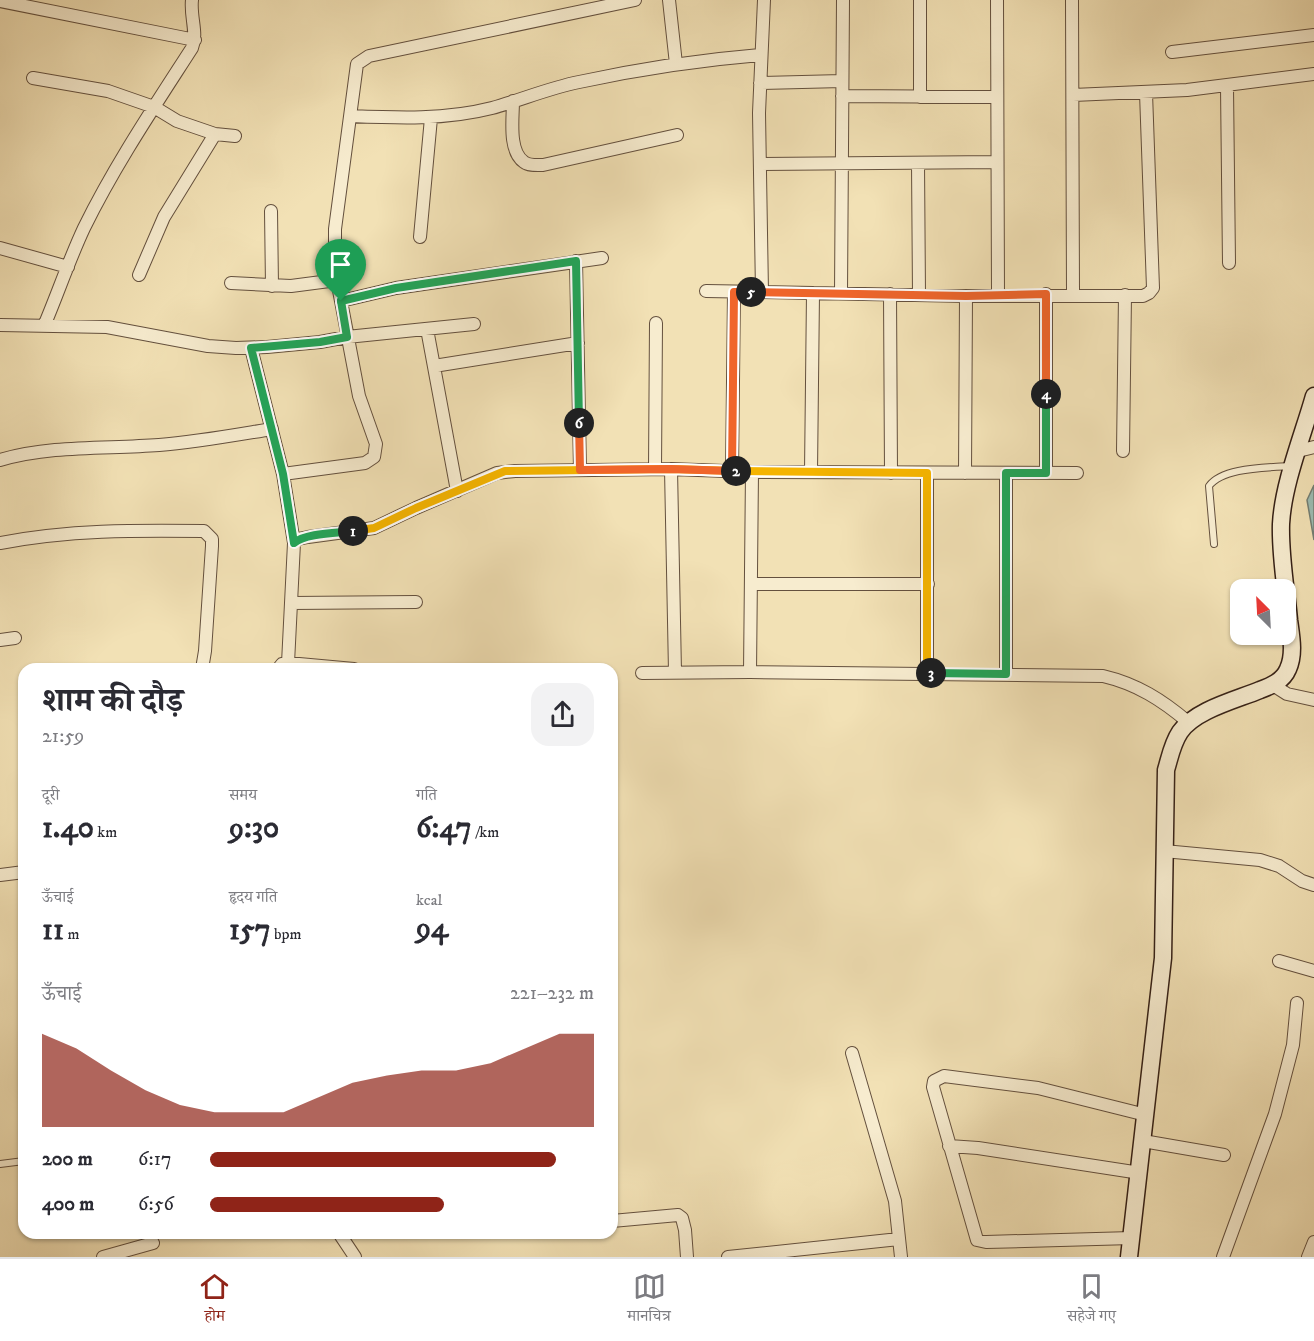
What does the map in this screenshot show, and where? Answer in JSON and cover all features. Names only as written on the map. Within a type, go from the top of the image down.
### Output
[{"type":"street","points":[[44,326],[95,207],[195,40],[191,15],[192,0]]},
{"type":"street","points":[[283,474],[365,463],[374,457],[376,444],[358,396],[337,280],[335,229],[357,64],[369,56],[635,0]]},
{"type":"street","points":[[669,0],[676,63]]},
{"type":"street","points":[[762,292],[760,55],[764,0]]},
{"type":"street","points":[[841,293],[843,0]]},
{"type":"street","points":[[920,0],[920,97]]},
{"type":"street","points":[[997,0],[998,295]]},
{"type":"street","points":[[1072,0],[1073,295]]},
{"type":"street","points":[[0,1],[195,40]]},
{"type":"street","points":[[1172,52],[1314,35]]},
{"type":"street","points":[[351,116],[431,118],[458,115],[492,108],[578,82],[676,63],[760,55]]},
{"type":"street","points":[[1073,95],[1227,87],[1314,74]]},
{"type":"street","points":[[33,78],[108,91],[154,107],[177,121],[215,134],[235,136]]},
{"type":"street","points":[[760,83],[842,81]]},
{"type":"street","points":[[1227,87],[1229,263]]},
{"type":"street","points":[[705,291],[966,296],[1046,294],[1143,296],[1153,288],[1146,93]]},
{"type":"street","points":[[842,96],[997,97]]},
{"type":"street","points":[[513,101],[516,151],[523,162],[531,165],[543,165],[677,135]]},
{"type":"street","points":[[420,237],[431,118]]},
{"type":"street","points":[[140,275],[164,217],[215,134]]},
{"type":"street","points":[[760,164],[997,162]]},
{"type":"street","points":[[918,163],[919,294]]},
{"type":"street","points":[[271,211],[272,286]]},
{"type":"street","points":[[0,248],[68,267]]},
{"type":"street","points":[[341,301],[396,288],[602,258]]},
{"type":"street","points":[[576,261],[580,470]]},
{"type":"street","points":[[231,283],[272,286],[337,280]]},
{"type":"street","points":[[732,471],[734,292]]},
{"type":"street","points":[[811,472],[813,293]]},
{"type":"street","points":[[890,294],[891,473]]},
{"type":"street","points":[[1046,294],[1046,473]]},
{"type":"street","points":[[1123,451],[1125,295]]},
{"type":"street","points":[[965,473],[966,296]]},
{"type":"street","points":[[655,469],[656,323]]},
{"type":"street","points":[[0,325],[107,327],[208,346],[251,348],[474,324]]},
{"type":"street","points":[[427,329],[457,491]]},
{"type":"street","points":[[434,366],[578,343]]},
{"type":"street","points":[[251,348],[283,474],[294,543],[291,603],[283,663]]},
{"type":"street","points":[[1129,1257],[1163,958],[1166,770],[1172,748],[1188,722],[1273,685],[1284,677],[1292,658],[1281,540],[1284,501],[1302,454],[1314,396]]},
{"type":"street","points":[[0,460],[30,453],[159,445],[272,429]]},
{"type":"street","points":[[671,469],[675,672]]},
{"type":"street","points":[[294,543],[298,539],[308,537],[374,528],[505,471],[671,469],[752,472],[1077,473]]},
{"type":"street","points":[[750,672],[752,472]]},
{"type":"street","points":[[927,473],[927,673]]},
{"type":"street","points":[[1006,473],[1006,674]]},
{"type":"street","points":[[0,543],[84,531],[204,531],[212,539],[212,546],[202,663]]},
{"type":"street","points":[[751,584],[928,584]]},
{"type":"street","points":[[291,603],[416,602]]},
{"type":"street","points":[[0,640],[15,638]]},
{"type":"street","points":[[642,673],[927,673],[1103,676],[1146,691],[1188,722]]},
{"type":"street","points":[[1273,685],[1287,694],[1314,700]]},
{"type":"street","points":[[1164,851],[1271,862],[1302,881],[1314,885]]},
{"type":"street","points":[[0,875],[18,873]]},
{"type":"street","points":[[1279,961],[1314,971]]},
{"type":"street","points":[[1223,1257],[1275,1114],[1293,1046],[1297,1003]]},
{"type":"street","points":[[852,1053],[895,1201],[901,1257]]},
{"type":"street","points":[[1132,1238],[986,1242],[977,1240],[933,1087],[934,1081],[944,1076],[1038,1088],[1146,1115]]},
{"type":"street","points":[[1143,1141],[1224,1155]]},
{"type":"street","points":[[949,1146],[978,1148],[1140,1173]]},
{"type":"street","points":[[618,1220],[678,1215],[684,1223],[687,1257]]},
{"type":"street","points":[[343,1239],[355,1257]]},
{"type":"street","points":[[728,1257],[899,1239]]},
{"type":"street","points":[[1308,1257],[1314,1242]]},
{"type":"street","points":[[103,1257],[153,1243]]},
{"type":"lane","points":[[1214,544],[1209,486],[1214,479],[1302,454]]},
{"type":"lane","points":[[0,1164],[18,1162]]},
{"type":"water","points":[[1314,485],[1314,540],[1307,500]]},
{"type":"route","points":[[341,301],[347,337],[320,342],[251,348],[283,474],[294,543],[298,539],[308,537],[374,528],[505,471],[671,469],[752,472],[927,473],[927,673],[1006,674],[1006,473],[1046,473],[1046,294],[966,296],[734,292],[732,471],[671,469],[580,470],[576,261],[396,288],[341,301]]}]
